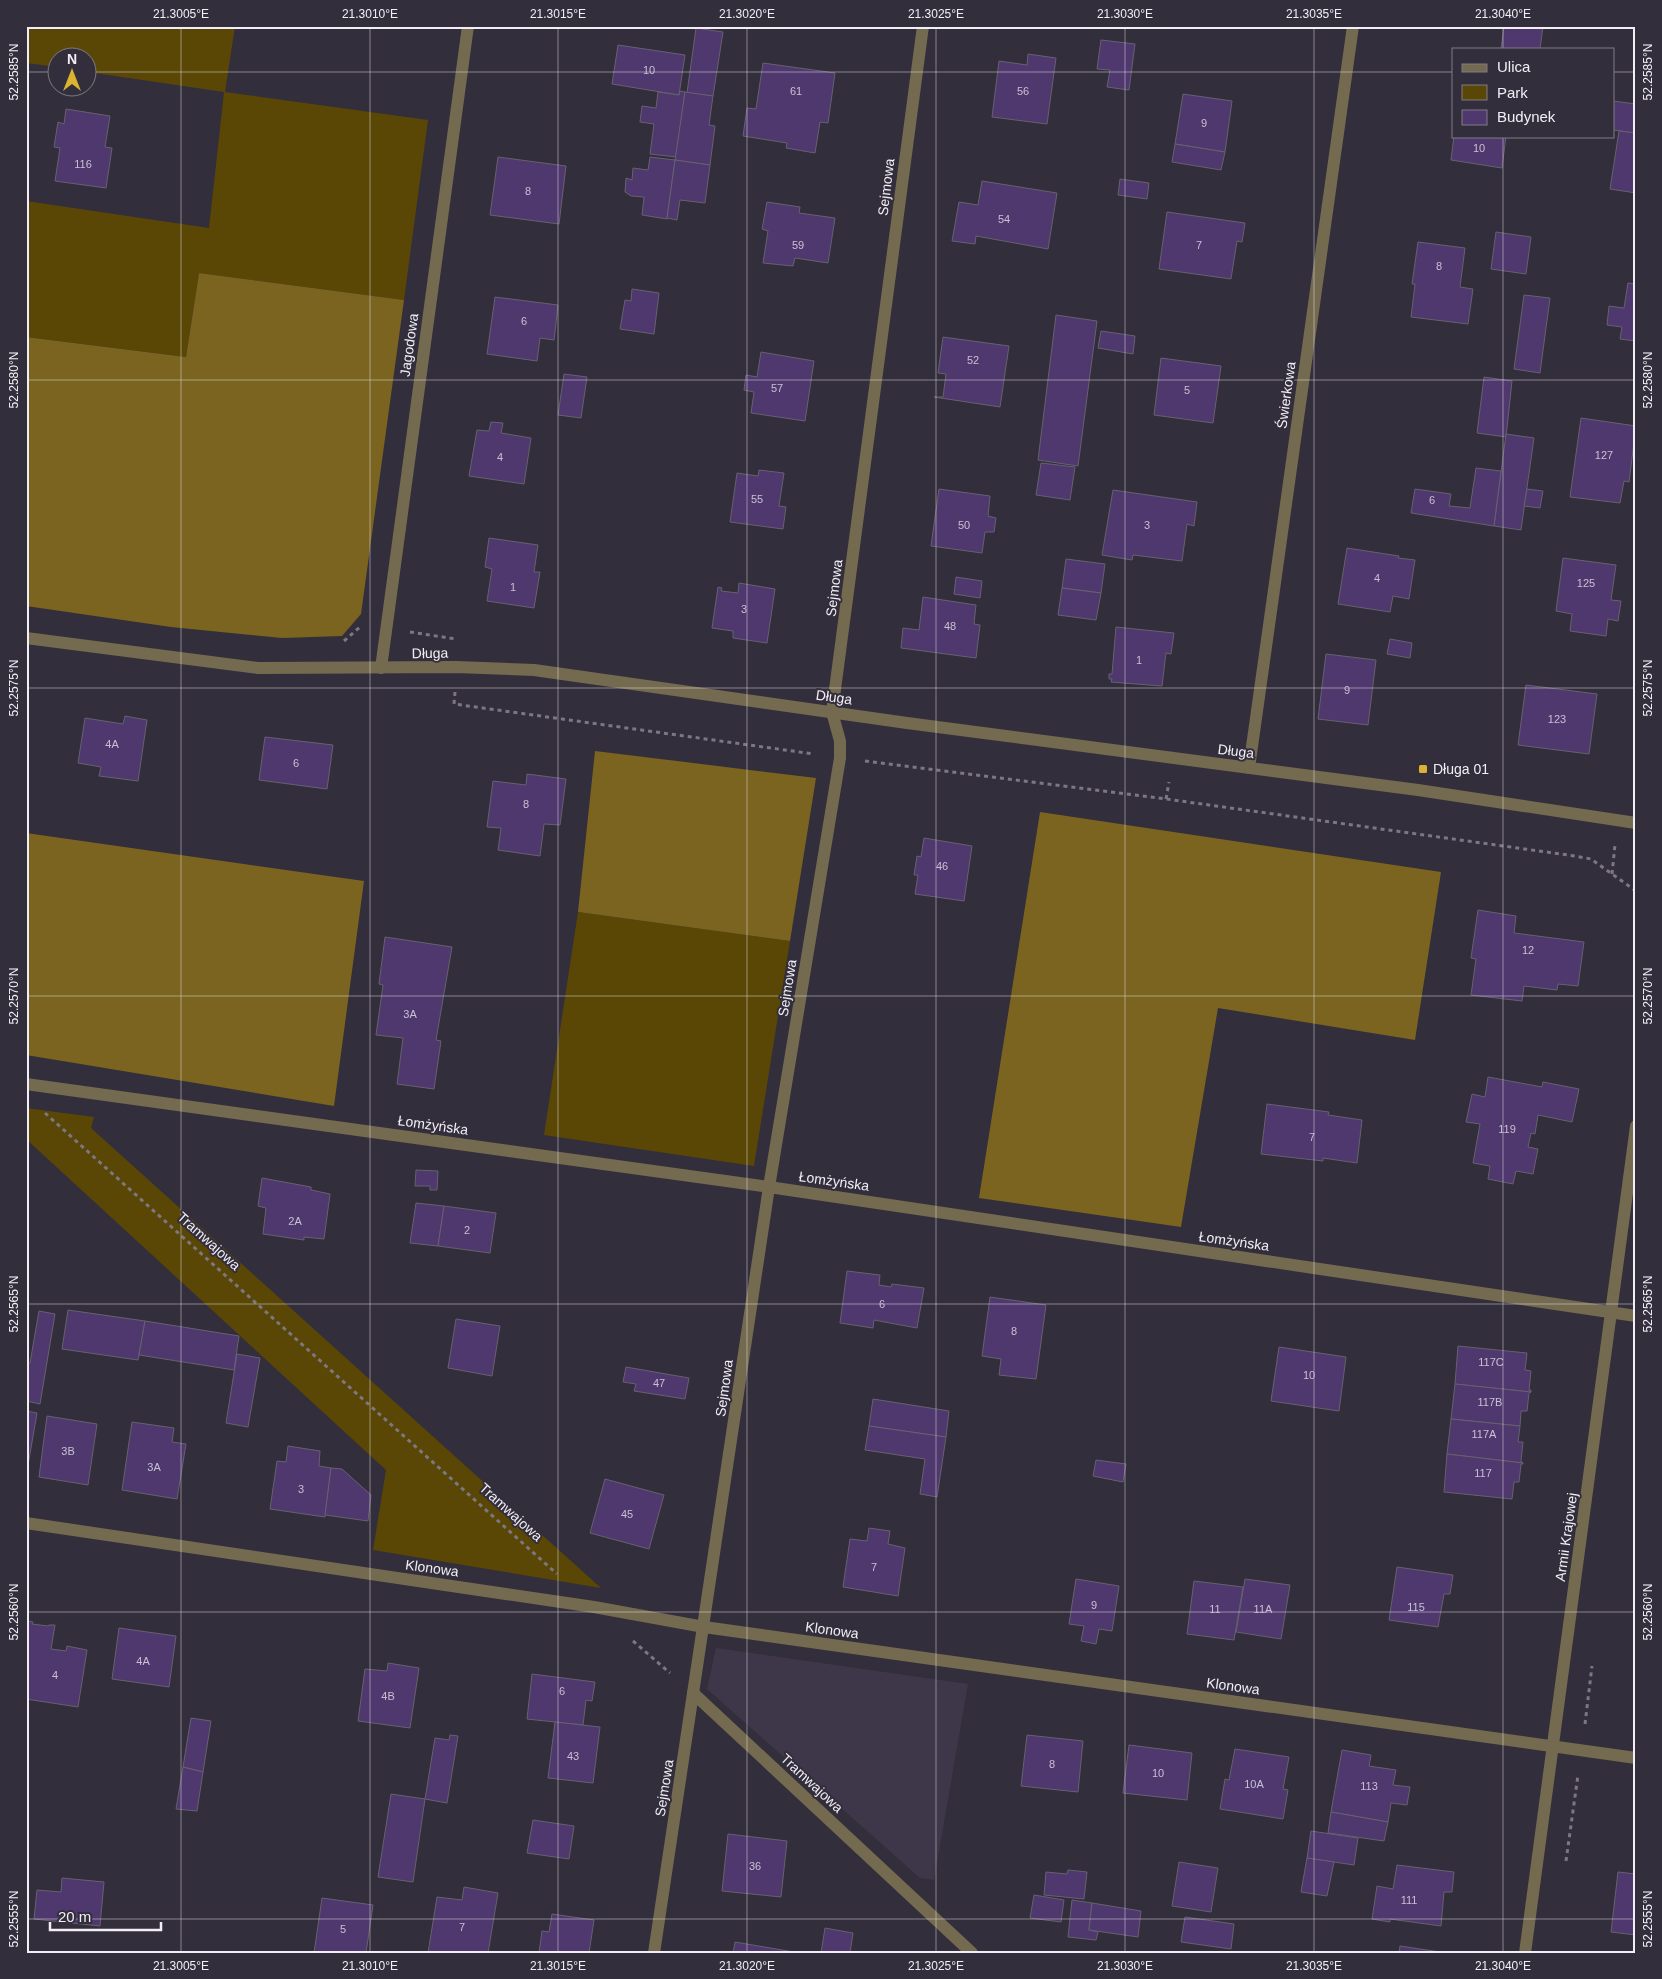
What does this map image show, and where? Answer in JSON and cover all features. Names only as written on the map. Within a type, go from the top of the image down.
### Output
[{"type":"street","name":"Jagodowa","points":[[380,668],[468,26]]},
{"type":"street","name":"Sejmowa","points":[[654,1953],[769,1187],[840,758],[840,741],[832,712],[923,26]]},
{"type":"street","name":"Świerkowa","points":[[1249,768],[1353,26]]},
{"type":"street","name":"Długa","points":[[26,638],[258,668],[456,667],[534,670],[832,712],[1418,790],[1636,822]]},
{"type":"street","name":"Łomżyńska","points":[[26,1084],[769,1187],[1636,1316]]},
{"type":"street","name":"Armii Krajowej","points":[[1524,1953],[1554,1746],[1636,1126]]},
{"type":"street","name":"Klonowa","points":[[26,1523],[594,1607],[704,1627],[1636,1758]]},
{"type":"street","name":"Tramwajowa","points":[[693,1693],[972,1953]]},
{"type":"path","points":[[402,631],[458,640],[457,645]]},
{"type":"path","points":[[455,690],[454,704],[840,758],[1166,799],[1575,856],[1591,859],[1636,891]]},
{"type":"path","name":"Tramwajowa","points":[[41,1110],[558,1574]]},
{"type":"path","points":[[630,1638],[693,1693]]},
{"type":"shaded area","points":[[199,273],[404,300],[361,614],[342,636],[282,638],[171,627],[26,606],[26,337],[186,357]]},
{"type":"shaded area","points":[[595,751],[816,778],[790,941],[578,912]]},
{"type":"shaded area","points":[[1040,812],[1441,872],[1415,1040],[1218,1008],[1181,1227],[979,1198]]},
{"type":"shaded area","points":[[26,833],[364,881],[334,1106],[26,1055]]},
{"type":"shaded area","points":[[716,1648],[968,1684],[934,1880],[920,1878],[707,1689]]},
{"type":"green space","points":[[26,26],[235,26],[225,92],[428,120],[404,300],[199,273],[186,357],[26,337],[26,201],[209,228],[224,92],[98,73],[98,48],[48,48],[48,66],[26,63]]},
{"type":"green space","points":[[578,912],[790,941],[754,1166],[544,1135]]},
{"type":"green space","points":[[26,1108],[94,1117],[91,1128],[601,1588],[373,1550],[386,1470],[26,1139]]},
{"type":"building","points":[[1504,26],[1543,26],[1540,48],[1501,48]]},
{"type":"building","points":[[696,28],[723,32],[713,96],[687,93]]},
{"type":"building","points":[[1101,40],[1135,44],[1129,90],[1107,87],[1110,70],[1097,69]]},
{"type":"building","points":[[618,45],[685,55],[679,95],[612,84]]},
{"type":"building","points":[[1028,54],[1056,58],[1047,124],[992,117],[999,61],[1027,65]]},
{"type":"building","points":[[763,63],[835,73],[828,123],[820,122],[815,153],[786,148],[787,143],[743,136],[747,108],[756,109]]},
{"type":"building","points":[[680,91],[685,92],[676,157],[650,154],[654,124],[640,122],[642,106],[656,108],[658,92],[679,95]]},
{"type":"building","points":[[685,92],[713,96],[709,125],[715,126],[710,165],[675,160]]},
{"type":"building","points":[[1183,94],[1232,101],[1225,152],[1175,144]]},
{"type":"building","points":[[1614,101],[1636,104],[1636,133],[1614,130]]},
{"type":"building","points":[[66,109],[110,116],[105,147],[112,148],[106,188],[55,181],[60,148],[54,147],[58,122],[64,124]]},
{"type":"building","points":[[1619,131],[1636,133],[1636,193],[1610,189]]},
{"type":"building","points":[[1454,138],[1506,138],[1502,168],[1451,160]]},
{"type":"building","points":[[1175,144],[1225,152],[1221,170],[1172,162]]},
{"type":"building","points":[[498,157],[566,166],[559,224],[490,215]]},
{"type":"building","points":[[650,157],[675,160],[667,219],[642,215],[644,197],[631,196],[625,192],[626,178],[632,180],[633,168],[648,170]]},
{"type":"building","points":[[675,160],[710,165],[705,203],[680,200],[677,220],[667,218]]},
{"type":"building","points":[[1120,179],[1149,183],[1147,199],[1118,195]]},
{"type":"building","points":[[982,181],[1057,193],[1048,249],[976,236],[975,244],[952,241],[959,202],[978,205]]},
{"type":"building","points":[[767,202],[800,207],[799,213],[835,218],[828,263],[795,258],[793,266],[763,263],[768,231],[762,229]]},
{"type":"building","points":[[1167,212],[1245,223],[1242,242],[1237,241],[1231,279],[1159,269]]},
{"type":"building","points":[[1496,232],[1531,237],[1526,274],[1491,269]]},
{"type":"building","points":[[1418,242],[1465,248],[1460,287],[1473,289],[1468,324],[1411,317],[1415,284],[1412,284]]},
{"type":"building","points":[[1628,283],[1636,284],[1636,341],[1620,339],[1622,327],[1607,325],[1609,306],[1624,308]]},
{"type":"building","points":[[632,289],[659,293],[654,334],[620,329],[625,300],[631,301]]},
{"type":"building","points":[[1524,295],[1550,298],[1540,373],[1514,369]]},
{"type":"building","points":[[495,297],[558,305],[554,340],[540,338],[537,361],[487,354]]},
{"type":"building","points":[[1056,315],[1097,321],[1078,466],[1038,460]]},
{"type":"building","points":[[1101,331],[1135,336],[1133,354],[1098,348]]},
{"type":"building","points":[[943,337],[1009,346],[1000,407],[934,397],[943,397],[946,374],[938,373]]},
{"type":"building","points":[[761,352],[814,361],[805,421],[751,413],[754,392],[744,390],[746,375],[757,377]]},
{"type":"building","points":[[1161,358],[1221,366],[1213,423],[1154,415]]},
{"type":"building","points":[[564,374],[587,377],[581,418],[558,415]]},
{"type":"building","points":[[1484,377],[1512,381],[1506,437],[1477,433]]},
{"type":"building","points":[[1581,418],[1636,426],[1629,482],[1624,481],[1620,503],[1570,497]]},
{"type":"building","points":[[491,422],[503,423],[501,433],[531,438],[524,484],[469,476],[477,430],[489,431]]},
{"type":"building","points":[[1506,434],[1534,438],[1521,530],[1494,526]]},
{"type":"building","points":[[1041,463],[1075,467],[1070,500],[1036,495]]},
{"type":"building","points":[[1476,468],[1501,471],[1494,526],[1411,513],[1415,489],[1451,494],[1449,506],[1470,508]]},
{"type":"building","points":[[759,470],[784,473],[779,506],[786,507],[783,529],[730,522],[737,473],[758,476]]},
{"type":"building","points":[[939,489],[990,496],[988,516],[996,518],[994,532],[985,532],[982,553],[931,546]]},
{"type":"building","points":[[1527,489],[1543,491],[1540,508],[1524,506]]},
{"type":"building","points":[[1113,490],[1197,502],[1194,526],[1187,524],[1182,561],[1133,555],[1132,560],[1102,555]]},
{"type":"building","points":[[489,538],[538,545],[534,572],[540,572],[534,608],[487,601],[492,569],[485,567]]},
{"type":"building","points":[[1347,548],[1415,560],[1409,599],[1393,596],[1390,612],[1338,604]]},
{"type":"building","points":[[1563,558],[1616,565],[1611,600],[1621,601],[1618,621],[1608,619],[1606,636],[1570,631],[1572,614],[1556,611]]},
{"type":"building","points":[[1066,559],[1105,564],[1101,593],[1062,588]]},
{"type":"building","points":[[956,577],[982,581],[980,598],[954,594]]},
{"type":"building","points":[[739,583],[775,589],[767,643],[733,638],[733,631],[712,628],[718,587],[722,588],[721,591],[738,593]]},
{"type":"building","points":[[1062,588],[1101,593],[1096,620],[1058,615]]},
{"type":"building","points":[[923,597],[976,605],[974,624],[980,625],[976,658],[901,648],[903,628],[919,630]]},
{"type":"building","points":[[1116,627],[1174,633],[1171,654],[1166,653],[1162,686],[1111,682],[1112,679],[1109,679],[1109,674],[1112,674]]},
{"type":"building","points":[[1390,639],[1412,643],[1410,658],[1387,654]]},
{"type":"building","points":[[1326,654],[1376,660],[1368,725],[1318,719]]},
{"type":"building","points":[[1526,685],[1597,694],[1589,754],[1518,745]]},
{"type":"building","points":[[125,716],[147,720],[138,781],[99,776],[101,767],[78,763],[85,718],[123,724]]},
{"type":"building","points":[[265,737],[333,745],[327,789],[259,780]]},
{"type":"building","points":[[527,774],[566,779],[560,825],[544,824],[540,856],[498,850],[501,828],[487,827],[493,781],[526,785]]},
{"type":"building","points":[[924,838],[972,846],[964,901],[915,894],[918,875],[914,875],[917,856],[921,857]]},
{"type":"building","points":[[1478,910],[1516,916],[1514,933],[1584,942],[1578,986],[1558,984],[1557,990],[1524,986],[1522,1001],[1471,995],[1476,959],[1471,958]]},
{"type":"building","points":[[385,937],[452,947],[436,1040],[441,1041],[434,1089],[397,1084],[403,1038],[376,1035],[383,985],[379,984]]},
{"type":"building","points":[[1488,1077],[1542,1087],[1543,1082],[1579,1089],[1572,1122],[1538,1115],[1535,1134],[1531,1133],[1528,1147],[1538,1149],[1533,1174],[1516,1171],[1513,1184],[1488,1179],[1490,1166],[1473,1163],[1480,1124],[1466,1122],[1472,1094],[1485,1097]]},
{"type":"building","points":[[1267,1104],[1329,1112],[1328,1115],[1362,1120],[1357,1163],[1323,1158],[1323,1161],[1261,1154]]},
{"type":"building","points":[[416,1170],[438,1171],[437,1190],[430,1190],[430,1186],[415,1186]]},
{"type":"building","points":[[262,1178],[311,1187],[311,1190],[330,1194],[324,1239],[304,1237],[304,1240],[263,1234],[266,1208],[258,1206]]},
{"type":"building","points":[[416,1203],[444,1206],[438,1246],[410,1243]]},
{"type":"building","points":[[444,1206],[496,1213],[490,1253],[438,1246]]},
{"type":"building","points":[[847,1271],[880,1275],[879,1285],[891,1287],[892,1284],[924,1288],[917,1328],[874,1320],[873,1328],[840,1323]]},
{"type":"building","points":[[990,1297],[1046,1305],[1036,1379],[999,1375],[1001,1359],[982,1356]]},
{"type":"building","points":[[68,1310],[145,1321],[138,1360],[62,1349]]},
{"type":"building","points":[[39,1311],[55,1314],[40,1404],[26,1401],[26,1363],[30,1363]]},
{"type":"building","points":[[456,1319],[500,1326],[492,1376],[448,1368]]},
{"type":"building","points":[[145,1321],[239,1336],[234,1370],[139,1355]]},
{"type":"building","points":[[1458,1346],[1527,1353],[1525,1370],[1531,1371],[1529,1390],[1531,1392],[1455,1384]]},
{"type":"building","points":[[1279,1347],[1346,1357],[1339,1411],[1271,1401]]},
{"type":"building","points":[[237,1354],[260,1358],[248,1427],[226,1423]]},
{"type":"building","points":[[626,1367],[689,1378],[685,1399],[634,1391],[636,1384],[623,1382]]},
{"type":"building","points":[[1455,1384],[1531,1392],[1529,1393],[1527,1411],[1521,1411],[1520,1426],[1451,1419]]},
{"type":"building","points":[[873,1399],[949,1411],[946,1437],[869,1426]]},
{"type":"building","points":[[26,1411],[37,1413],[26,1477]]},
{"type":"building","points":[[47,1416],[97,1424],[88,1485],[39,1477]]},
{"type":"building","points":[[1451,1419],[1520,1426],[1518,1442],[1523,1442],[1521,1461],[1523,1463],[1447,1454]]},
{"type":"building","points":[[132,1422],[174,1428],[172,1442],[186,1444],[177,1499],[122,1490]]},
{"type":"building","points":[[869,1426],[946,1437],[937,1497],[920,1494],[925,1459],[865,1450]]},
{"type":"building","points":[[288,1446],[320,1451],[319,1466],[331,1468],[325,1517],[270,1509],[277,1461],[286,1462]]},
{"type":"building","points":[[1447,1454],[1523,1463],[1521,1464],[1519,1482],[1514,1482],[1512,1499],[1444,1492]]},
{"type":"building","points":[[1096,1460],[1126,1464],[1123,1482],[1093,1476]]},
{"type":"building","points":[[331,1468],[342,1469],[371,1495],[368,1521],[325,1515]]},
{"type":"building","points":[[605,1479],[664,1495],[649,1549],[590,1533]]},
{"type":"building","points":[[869,1528],[890,1531],[888,1544],[905,1548],[898,1596],[843,1587],[850,1539],[867,1541]]},
{"type":"building","points":[[1397,1567],[1453,1575],[1450,1594],[1444,1594],[1438,1627],[1389,1620]]},
{"type":"building","points":[[1076,1579],[1119,1586],[1112,1631],[1099,1629],[1096,1644],[1081,1641],[1084,1626],[1069,1624]]},
{"type":"building","points":[[1245,1579],[1290,1585],[1281,1639],[1236,1632]]},
{"type":"building","points":[[1194,1581],[1243,1587],[1234,1640],[1187,1634]]},
{"type":"building","points":[[27,1621],[33,1622],[32,1624],[55,1625],[51,1649],[66,1651],[67,1646],[87,1650],[78,1707],[26,1699]]},
{"type":"building","points":[[119,1628],[176,1636],[169,1687],[112,1679]]},
{"type":"building","points":[[388,1663],[419,1668],[410,1728],[358,1721],[365,1669],[387,1671]]},
{"type":"building","points":[[532,1674],[595,1682],[592,1701],[586,1700],[583,1725],[527,1719]]},
{"type":"building","points":[[191,1718],[211,1721],[203,1772],[183,1767]]},
{"type":"building","points":[[555,1722],[600,1727],[593,1783],[548,1778]]},
{"type":"building","points":[[450,1735],[458,1736],[447,1803],[425,1799],[435,1738],[449,1740]]},
{"type":"building","points":[[1027,1735],[1083,1741],[1078,1792],[1021,1786]]},
{"type":"building","points":[[1129,1745],[1192,1753],[1187,1800],[1123,1793]]},
{"type":"building","points":[[1235,1749],[1289,1757],[1283,1789],[1288,1790],[1283,1819],[1220,1809],[1225,1779],[1229,1780]]},
{"type":"building","points":[[1342,1750],[1371,1755],[1369,1766],[1396,1770],[1393,1785],[1410,1787],[1407,1805],[1391,1803],[1388,1822],[1331,1812]]},
{"type":"building","points":[[183,1767],[203,1772],[197,1811],[176,1809]]},
{"type":"building","points":[[391,1794],[425,1799],[413,1882],[378,1877]]},
{"type":"building","points":[[1331,1812],[1388,1822],[1384,1841],[1328,1833]]},
{"type":"building","points":[[533,1820],[574,1826],[569,1859],[527,1853]]},
{"type":"building","points":[[1311,1831],[1358,1838],[1354,1865],[1307,1858]]},
{"type":"building","points":[[728,1834],[787,1841],[781,1897],[722,1891]]},
{"type":"building","points":[[1307,1858],[1334,1862],[1327,1896],[1301,1892]]},
{"type":"building","points":[[1179,1862],[1218,1868],[1211,1912],[1172,1906]]},
{"type":"building","points":[[1397,1865],[1454,1872],[1452,1892],[1444,1892],[1441,1926],[1390,1919],[1390,1922],[1372,1919],[1377,1886],[1393,1889]]},
{"type":"building","points":[[1068,1870],[1087,1872],[1084,1899],[1044,1895],[1046,1872],[1067,1874]]},
{"type":"building","points":[[1618,1872],[1636,1874],[1636,1935],[1611,1932]]},
{"type":"building","points":[[62,1878],[104,1882],[100,1926],[34,1919],[37,1890],[61,1892]]},
{"type":"building","points":[[464,1887],[498,1893],[488,1953],[428,1953],[437,1897],[462,1900]]},
{"type":"building","points":[[1034,1895],[1064,1900],[1061,1922],[1030,1918]]},
{"type":"building","points":[[322,1898],[373,1905],[366,1953],[314,1953]]},
{"type":"building","points":[[1072,1900],[1092,1903],[1089,1930],[1098,1932],[1096,1940],[1068,1937]]},
{"type":"building","points":[[1092,1903],[1141,1911],[1138,1937],[1089,1930]]},
{"type":"building","points":[[552,1914],[594,1920],[589,1953],[539,1953],[542,1931],[549,1932]]},
{"type":"building","points":[[1185,1917],[1234,1924],[1231,1949],[1181,1942]]},
{"type":"building","points":[[825,1928],[853,1933],[850,1953],[821,1953]]},
{"type":"building","points":[[735,1942],[794,1952],[794,1953],[733,1953]]},
{"type":"building","points":[[1400,1946],[1447,1953],[1399,1953]]},
{"type":"place","name":"Długa 01","points":[[1423,769]]}]
